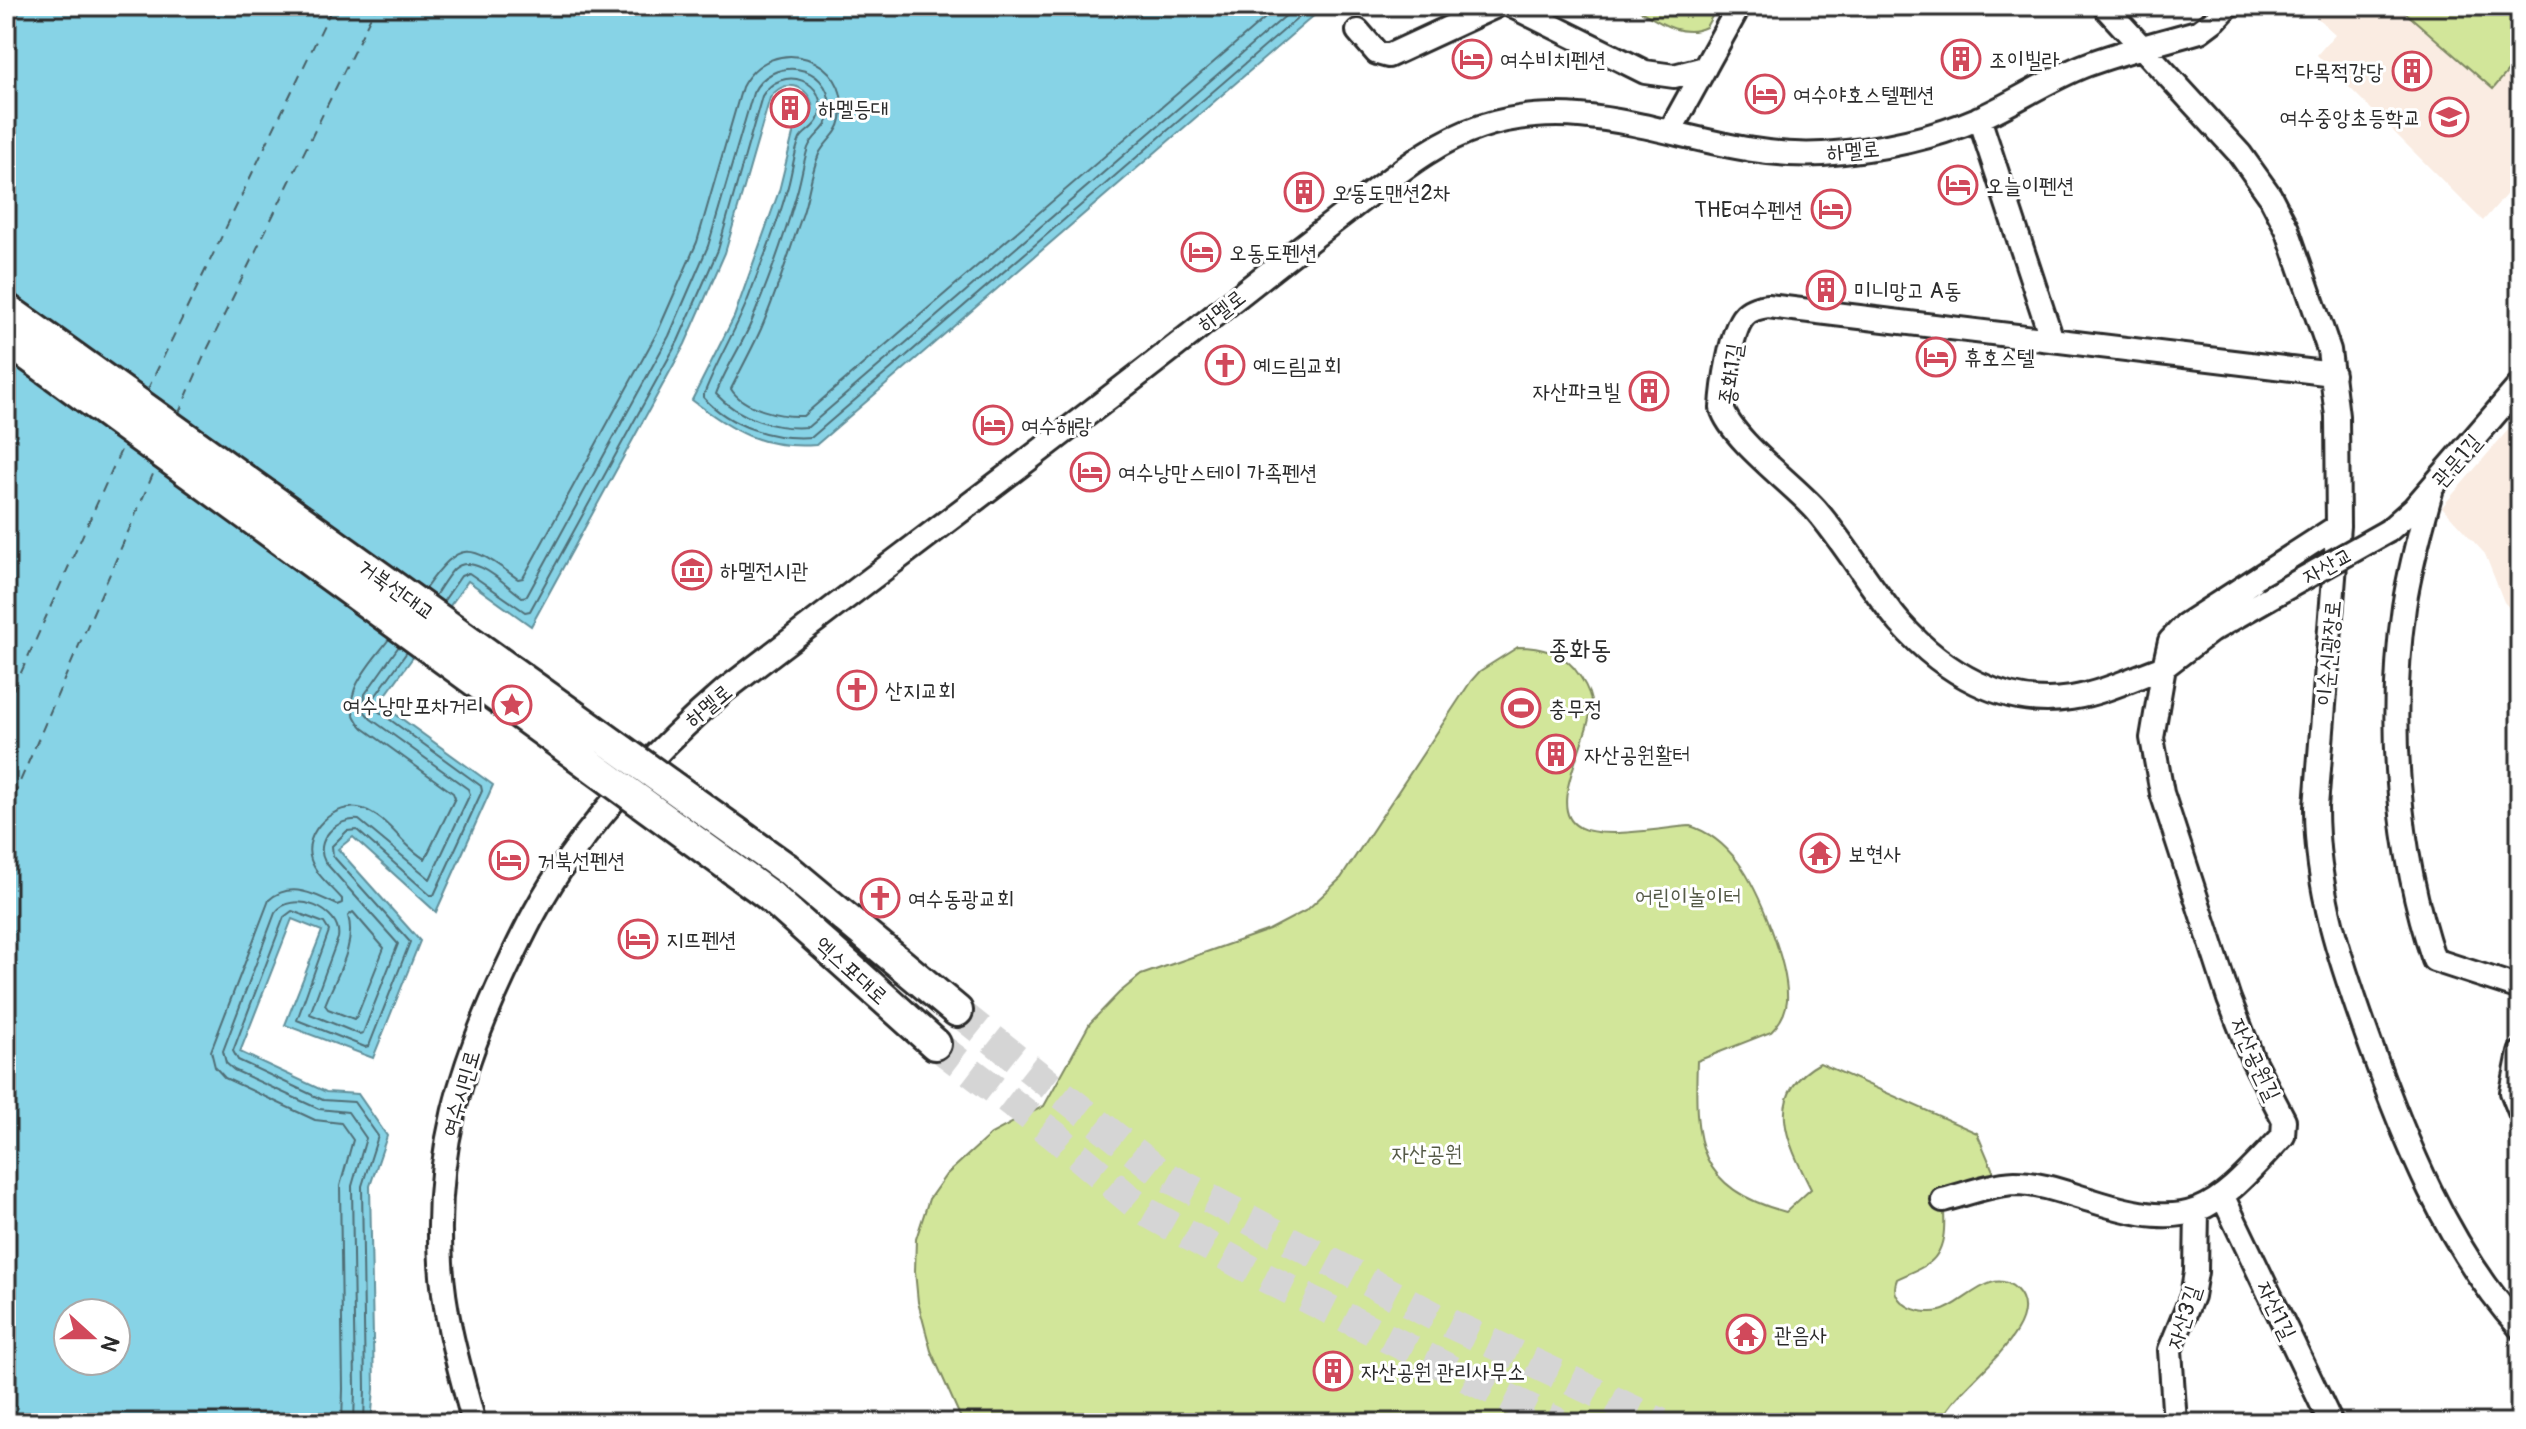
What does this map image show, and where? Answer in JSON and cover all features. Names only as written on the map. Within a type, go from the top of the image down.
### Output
[{"type":"main road","name":"거북선대교","points":[[6,309],[787,869]]},
{"type":"main road","name":"거북선대교","points":[[6,339],[770,896]]},
{"type":"main road","name":"엑스포대로","points":[[787,869],[957,1011]]},
{"type":"main road","name":"엑스포대로","points":[[770,896],[935,1044]]},
{"type":"street","points":[[1358,31],[1377,53],[1391,56],[1496,6]]},
{"type":"street","points":[[1512,6],[1645,72],[1674,76],[1705,68]]},
{"type":"street","points":[[1670,131],[1739,6]]},
{"type":"street","name":"이순신광장로","points":[[2104,6],[2240,154],[2270,196],[2287,229],[2329,350],[2337,416],[2338,526],[2316,807],[2316,843],[2327,916],[2386,1089],[2427,1182],[2490,1293],[2520,1328]]},
{"type":"street","name":"하멜로","points":[[616,799],[681,728],[725,690],[1051,444],[1285,259],[1428,152],[1481,127],[1538,116],[1601,117],[1756,151],[1808,154],[1902,145],[1979,118],[2085,65],[2200,31],[2228,6]]},
{"type":"street","points":[[1979,118],[2052,340]]},
{"type":"street","name":"종화1길","points":[[2164,667],[2092,693],[2062,699],[2001,693],[1963,676],[1929,651],[1898,620],[1816,510],[1724,416],[1722,408],[1736,331],[1744,316],[1768,306],[2333,374]]},
{"type":"street","name":"관문1길","points":[[2388,531],[2432,488],[2520,385]]},
{"type":"street","points":[[2432,488],[2409,581],[2400,656],[2399,778],[2403,831],[2412,882],[2434,960],[2520,988]]},
{"type":"street","name":"자산공원길","points":[[1943,1200],[2016,1183],[2040,1186],[2143,1215],[2186,1214],[2223,1197],[2283,1136],[2285,1127],[2276,1102],[2253,1060],[2229,999],[2162,793],[2152,738],[2170,641],[2185,625],[2338,526]]},
{"type":"street","name":"자산교","points":[[2164,667],[2211,631],[2388,531]]},
{"type":"street","name":"여수시민로","points":[[474,1423],[452,1342],[442,1274],[441,1205],[447,1133],[472,1048],[522,935],[566,861],[616,799]]},
{"type":"street","points":[[2520,1053],[2512,1084],[2520,1112]]},
{"type":"street","name":"자산1길","points":[[2223,1197],[2331,1423]]},
{"type":"street","name":"자산3길","points":[[2175,1423],[2169,1359],[2172,1343],[2192,1296],[2196,1272],[2197,1210]]},
{"type":"shaded area","name":"여수중앙초등학교","points":[[2304,6],[2520,6],[2520,179],[2483,221],[2317,55],[2335,34]]},
{"type":"shaded area","points":[[2520,416],[2520,620],[2504,602],[2485,554],[2442,507]]},
{"type":"green space","points":[[1632,6],[1718,6],[1706,27],[1687,31],[1659,22]]},
{"type":"green space","points":[[2398,6],[2520,6],[2520,57],[2493,89]]},
{"type":"green space","name":"자산공원","points":[[1518,647],[1541,649],[1562,658],[1577,672],[1590,697],[1590,715],[1568,787],[1566,804],[1569,817],[1579,827],[1602,833],[1690,826],[1704,832],[1738,862],[1755,890],[1771,928],[1786,985],[1787,1000],[1782,1018],[1771,1032],[1697,1061],[1700,1138],[1707,1158],[1718,1175],[1734,1190],[1756,1202],[1786,1212],[1811,1189],[1788,1137],[1786,1105],[1791,1090],[1802,1076],[1820,1063],[1977,1133],[1996,1178],[1943,1193],[1944,1232],[1939,1251],[1926,1265],[1897,1279],[1895,1287],[1897,1295],[1907,1306],[1932,1312],[1949,1308],[1987,1284],[2007,1283],[2016,1289],[2024,1305],[2021,1322],[2010,1341],[1959,1395],[1947,1410],[1942,1423],[963,1423],[931,1351],[918,1302],[915,1271],[916,1239],[929,1199],[946,1175],[991,1134],[1044,1106],[1090,1023],[1141,975],[1269,930],[1307,910],[1341,878],[1471,681],[1480,671]]},
{"type":"water","points":[[6,6],[1325,6],[816,445],[780,444],[750,436],[692,400],[734,317],[779,191],[794,130],[806,122],[812,112],[812,103],[799,88],[790,86],[780,89],[770,98],[725,253],[685,344],[531,626],[468,581],[380,703],[493,785],[436,912],[353,837],[338,849],[420,941],[373,1058],[285,1025],[322,931],[292,919],[240,1052],[326,1092],[358,1094],[387,1136],[370,1186],[374,1389],[371,1423],[6,1423]]},
{"type":"ferry route","points":[[147,391],[333,6]]},
{"type":"ferry route","points":[[178,415],[376,6]]},
{"type":"ferry route","points":[[6,706],[125,441]]},
{"type":"ferry route","points":[[6,814],[157,465]]},
{"type":"tunnel","points":[[957,1011],[1162,1174],[1438,1318],[1661,1423]]},
{"type":"tunnel","points":[[935,1044],[1054,1135],[1141,1209],[1264,1277],[1559,1423]]},
{"type":"place","name":"여수비치펜션","points":[[1472,59]]},
{"type":"place","name":"조이빌라","points":[[1961,59]]},
{"type":"place","name":"다목적강당","points":[[2412,71]]},
{"type":"place","name":"여수야호스텔펜션","points":[[1765,94]]},
{"type":"place","name":"하멜등대","points":[[790,108]]},
{"type":"place","name":"여수중앙초등학교","points":[[2449,117]]},
{"type":"place","name":"오늘이펜션","points":[[1958,185]]},
{"type":"place","name":"오동도맨션2차","points":[[1304,192]]},
{"type":"place","name":"THE여수펜션","points":[[1831,209]]},
{"type":"place","name":"오동도펜션","points":[[1201,252]]},
{"type":"place","name":"미니망고 A동","points":[[1826,290]]},
{"type":"place","name":"휴호스텔","points":[[1936,357]]},
{"type":"place","name":"예드림교회","points":[[1225,365]]},
{"type":"place","name":"자산파크빌","points":[[1649,391]]},
{"type":"place","name":"여수해랑","points":[[993,425]]},
{"type":"place","name":"여수낭만스테이 가족펜션","points":[[1090,472]]},
{"type":"place","name":"하멜전시관","points":[[692,570]]},
{"type":"place","name":"산지교회","points":[[857,690]]},
{"type":"place","name":"여수낭만포차거리","points":[[512,705]]},
{"type":"place","name":"충무정","points":[[1521,708]]},
{"type":"place","name":"자산공원활터","points":[[1556,754]]},
{"type":"place","name":"보현사","points":[[1820,853]]},
{"type":"place","name":"거북선펜션","points":[[509,860]]},
{"type":"place","name":"여수동광교회","points":[[880,898]]},
{"type":"place","name":"지뜨펜션","points":[[638,939]]},
{"type":"place","name":"관음사","points":[[1746,1334]]},
{"type":"place","name":"자산공원 관리사무소","points":[[1333,1371]]},
{"type":"district","name":"종화동","points":[[1580,649]]},
{"type":"park label","name":"어린이놀이터","points":[[1688,896]]}]
